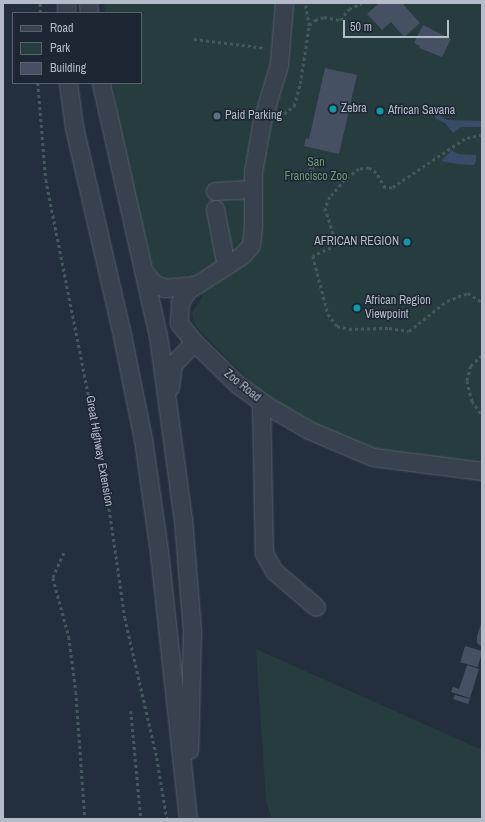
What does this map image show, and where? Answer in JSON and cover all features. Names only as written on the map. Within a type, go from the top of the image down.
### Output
[{"type":"street","name":"Zoo Road","points":[[284,3],[281,48],[258,137],[252,189],[253,226],[251,245],[241,256],[194,285],[180,302],[178,315],[183,330],[237,384],[261,402],[305,428],[374,457],[482,471]]},
{"type":"street","points":[[68,84],[74,127],[123,340],[145,452],[159,552],[188,814]]},
{"type":"street","points":[[101,84],[158,335],[187,547],[192,611],[188,814]]},
{"type":"street","points":[[214,191],[252,189]]},
{"type":"street","points":[[216,209],[226,266]]},
{"type":"street","points":[[143,266],[148,279],[158,286],[172,289],[194,285]]},
{"type":"street","points":[[168,415],[173,364],[194,342]]},
{"type":"street","points":[[261,402],[264,553],[274,571],[316,607]]},
{"type":"path","points":[[274,121],[294,106],[305,63],[309,26],[305,3]]},
{"type":"path","points":[[309,26],[315,20],[324,17],[340,20],[349,10],[362,3]]},
{"type":"path","points":[[194,39],[281,48]]},
{"type":"path","name":"Great Highway Extension","points":[[38,84],[44,165],[57,240],[104,471],[125,618],[157,758],[167,819]]},
{"type":"path","points":[[482,135],[465,139],[392,188],[384,188],[376,173],[369,168],[359,169],[330,197],[325,208],[334,236],[331,248],[313,256],[328,314],[337,326],[349,329],[389,328],[408,331],[447,301],[468,293],[482,302]]},
{"type":"path","points":[[482,356],[471,366],[467,381],[472,401],[482,415]]},
{"type":"path","points":[[64,553],[53,578],[69,637],[76,692],[85,819]]},
{"type":"path","points":[[132,711],[141,819]]},
{"type":"green space","name":"San Francisco Zoo","points":[[104,3],[482,3],[482,465],[376,451],[320,427],[269,397],[245,378],[246,377],[200,331],[194,323],[192,313],[203,296],[188,274],[182,278],[167,279],[159,276],[151,263],[121,135],[113,84],[142,84],[142,12],[105,12]]},
{"type":"green space","points":[[256,649],[482,750],[482,819],[272,819],[266,801]]},
{"type":"water","points":[[432,111],[447,120],[482,121],[482,127],[461,127],[453,133],[445,123],[436,119]]},
{"type":"water","points":[[452,150],[458,154],[476,155],[474,165],[441,161]]},
{"type":"building","points":[[379,3],[402,3],[420,23],[404,37],[391,22],[382,30],[367,14]]},
{"type":"building","points":[[423,25],[451,39],[442,57],[419,48],[420,46],[414,43]]},
{"type":"building","name":"Zebra","points":[[325,68],[357,75],[339,154],[304,146],[306,138],[309,139]]},
{"type":"building","points":[[311,157],[317,157],[316,163],[319,163],[318,167],[315,167],[311,183],[306,182]]},
{"type":"building","points":[[482,621],[482,647],[477,643],[477,636]]},
{"type":"building","points":[[465,646],[482,651],[478,667],[460,662]]},
{"type":"building","points":[[467,665],[479,669],[470,698],[451,692],[453,687],[459,689]]},
{"type":"building","points":[[455,695],[470,699],[468,704],[453,699]]},
{"type":"place","name":"Zebra","points":[[333,109]]},
{"type":"place","name":"African Savana","points":[[380,111]]},
{"type":"place","name":"Paid Parking","points":[[217,116]]},
{"type":"place","name":"AFRICAN REGION","points":[[407,242]]},
{"type":"place","name":"African Region Viewpoint","points":[[357,308]]}]
